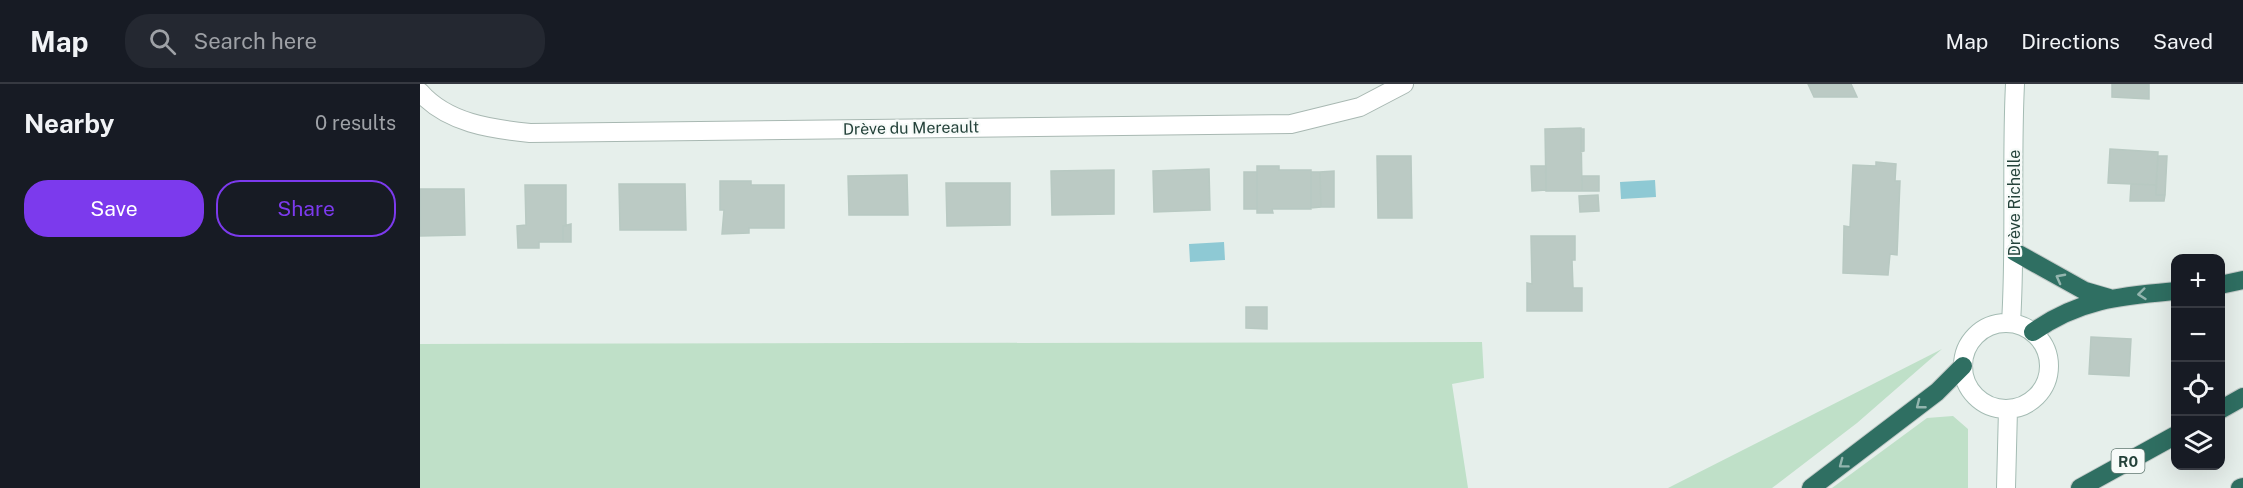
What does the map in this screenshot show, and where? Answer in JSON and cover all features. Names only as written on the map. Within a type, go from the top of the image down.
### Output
[{"type":"highway","points":[[2015,252],[2085,291],[2109,298]]},
{"type":"highway","points":[[2225,284],[2243,280]]},
{"type":"highway","points":[[2033,332],[2057,315],[2109,298],[2171,291]]},
{"type":"highway","points":[[1812,488],[1936,392],[1963,366]]},
{"type":"highway","points":[[2225,407],[2243,397]]},
{"type":"highway","name":"R0","points":[[2080,488],[2171,437]]},
{"type":"street","name":"Drève du Mereault","points":[[421,95],[444,112],[469,122],[496,130],[530,133],[1291,124],[1360,107],[1404,84]]},
{"type":"street","name":"Drève Richelle","points":[[2011,323],[2015,252],[2013,130],[2015,84]]},
{"type":"street","points":[[2011,323],[2033,332],[2046,349],[2049,369],[2043,389],[2028,403],[2008,409],[1991,407],[1976,397],[1966,383],[1963,366],[1966,348],[1977,334],[1993,324],[2011,323]]},
{"type":"street","points":[[2006,488],[2008,409]]},
{"type":"green space","points":[[1482,342],[1484,378],[1452,384],[1468,488],[420,488],[420,344]]},
{"type":"green space","points":[[1942,349],[1857,423],[1772,488],[1668,488]]},
{"type":"green space","points":[[1953,416],[1968,429],[1968,488],[1832,488],[1927,418]]},
{"type":"water","points":[[1655,180],[1656,197],[1621,199],[1620,182]]},
{"type":"water","points":[[1224,242],[1225,260],[1190,262],[1189,244]]},
{"type":"building","points":[[1808,84],[1851,84],[1857,97],[1814,97]]},
{"type":"building","points":[[2112,84],[2149,84],[2149,99],[2112,97]]},
{"type":"building","points":[[1581,128],[1582,191],[1546,191],[1545,129]]},
{"type":"building","points":[[1581,129],[1584,129],[1584,151],[1581,152]]},
{"type":"building","points":[[2110,149],[2158,152],[2156,185],[2108,183]]},
{"type":"building","points":[[1377,156],[1411,156],[1412,218],[1378,218]]},
{"type":"building","points":[[2158,156],[2167,156],[2165,195],[2156,195]]},
{"type":"building","points":[[1876,162],[1896,164],[1895,181],[1900,181],[1897,255],[1890,254],[1888,275],[1843,273],[1844,226],[1850,227],[1853,165],[1876,166]]},
{"type":"building","points":[[1257,166],[1279,166],[1279,170],[1311,170],[1311,209],[1272,209],[1273,213],[1257,213]]},
{"type":"building","points":[[1531,166],[1546,166],[1546,190],[1532,191]]},
{"type":"building","points":[[1209,169],[1210,210],[1154,212],[1153,171]]},
{"type":"building","points":[[1114,170],[1114,214],[1052,215],[1051,171]]},
{"type":"building","points":[[1334,171],[1334,207],[1321,207],[1320,172]]},
{"type":"building","points":[[1244,172],[1257,172],[1257,209],[1244,209]]},
{"type":"building","points":[[1311,172],[1320,172],[1321,207],[1311,208]]},
{"type":"building","points":[[907,175],[908,215],[849,215],[848,176]]},
{"type":"building","points":[[1582,176],[1599,176],[1599,191],[1582,191]]},
{"type":"building","points":[[720,181],[751,181],[751,185],[784,185],[784,228],[749,228],[749,233],[722,234],[724,210],[720,210]]},
{"type":"building","points":[[946,183],[1010,183],[1010,225],[947,226]]},
{"type":"building","points":[[619,184],[685,184],[686,230],[620,230]]},
{"type":"building","points":[[2131,184],[2156,185],[2156,195],[2165,195],[2164,201],[2130,201]]},
{"type":"building","points":[[525,185],[566,185],[566,226],[563,226],[563,242],[539,242],[539,248],[518,248],[517,226],[526,225]]},
{"type":"building","points":[[420,189],[464,189],[465,235],[420,236]]},
{"type":"building","points":[[1598,195],[1599,211],[1580,212],[1579,196]]},
{"type":"building","points":[[571,224],[571,242],[563,242],[563,226]]},
{"type":"building","points":[[1531,236],[1575,236],[1575,260],[1572,260],[1573,288],[1582,288],[1582,311],[1527,311],[1527,283],[1532,284]]},
{"type":"building","points":[[1246,307],[1267,307],[1267,329],[1246,328]]},
{"type":"building","points":[[2091,337],[2131,339],[2129,376],[2089,374]]}]
